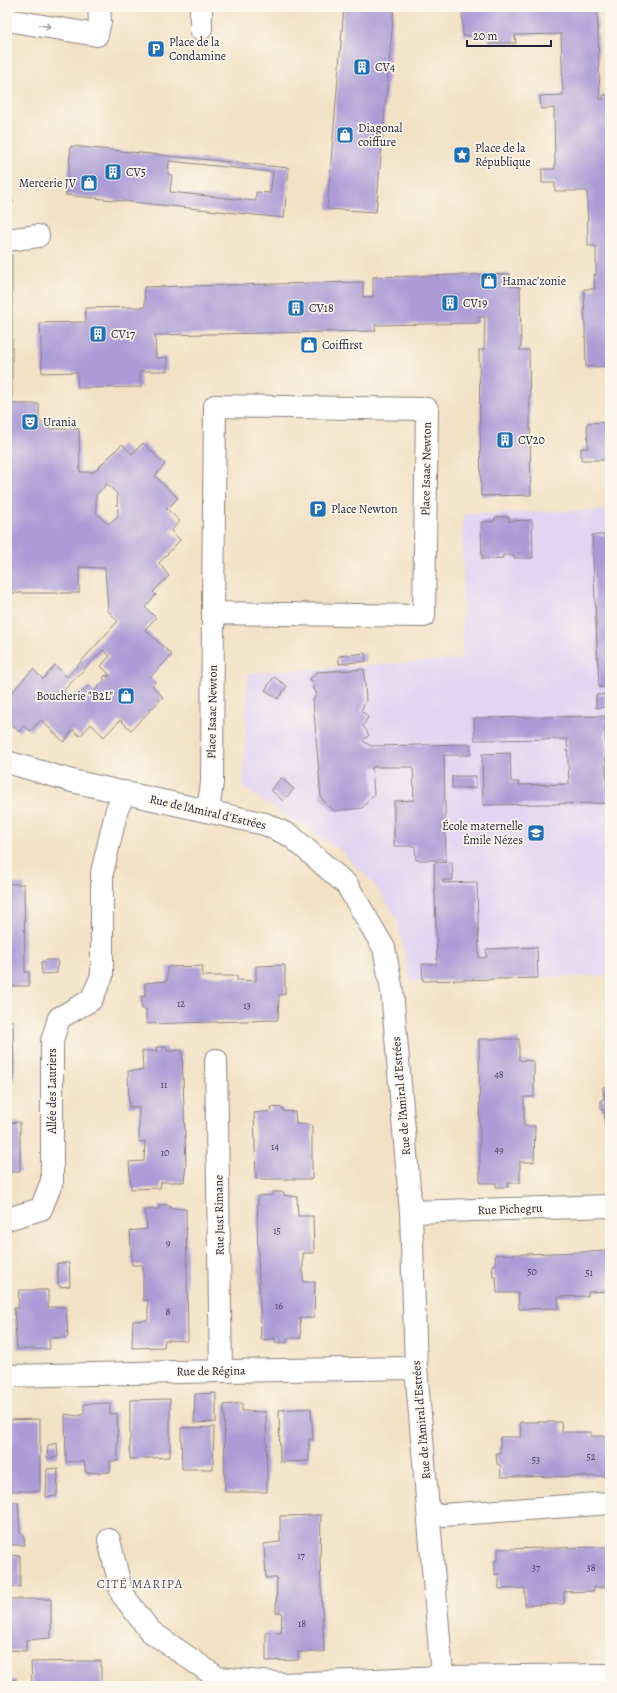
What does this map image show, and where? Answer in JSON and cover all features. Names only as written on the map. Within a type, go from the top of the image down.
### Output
[{"type":"street","points":[[7,20],[97,35],[100,21],[99,7]]},
{"type":"street","points":[[201,7],[201,29]]},
{"type":"street","points":[[7,240],[38,236]]},
{"type":"street","name":"Place Isaac Newton","points":[[208,811],[212,783],[215,406],[427,409],[424,616],[214,613]]},
{"type":"street","name":"Rue de l'Amiral d'Estrées","points":[[7,762],[72,781],[265,824],[291,836],[347,885],[384,948],[392,991],[411,1212],[416,1368],[442,1681]]},
{"type":"street","name":"Allée des Lauriers","points":[[7,1219],[41,1209],[52,1182],[52,1041],[59,1018],[91,1000],[102,976],[102,873],[117,809],[125,792]]},
{"type":"street","name":"Rue Just Rimane","points":[[216,1060],[221,1371]]},
{"type":"street","name":"Rue Pichegru","points":[[411,1212],[610,1206]]},
{"type":"street","name":"Rue de Régina","points":[[7,1376],[416,1368]]},
{"type":"street","points":[[429,1516],[610,1503]]},
{"type":"street","points":[[109,1540],[122,1594],[150,1631],[218,1678],[284,1684],[442,1681],[610,1675]]},
{"type":"shaded area","points":[[610,510],[610,976],[410,981],[397,918],[374,884],[339,849],[243,788],[248,673],[462,659],[463,514]]},
{"type":"building","points":[[344,7],[394,7],[376,212],[327,209]]},
{"type":"building","points":[[462,7],[597,7],[600,99],[603,99],[603,95],[610,95],[610,366],[586,367],[584,289],[595,289],[594,274],[596,275],[596,246],[588,246],[587,191],[555,191],[555,183],[542,183],[542,169],[555,169],[554,108],[541,109],[540,96],[563,95],[561,34],[515,35],[516,43],[489,43],[489,35],[463,36]]},
{"type":"building","points":[[71,146],[289,168],[284,218],[66,195]],"holes":[[[169,161],[273,172],[270,193],[256,192],[256,201],[170,192],[172,175],[168,174]]]},
{"type":"building","points":[[7,183],[13,203],[7,205]]},
{"type":"building","points":[[7,255],[12,255],[12,404],[39,404],[39,422],[49,422],[49,429],[79,429],[80,472],[94,472],[122,444],[132,454],[143,443],[165,464],[155,476],[178,498],[167,509],[180,521],[171,531],[180,540],[159,563],[169,576],[153,592],[156,595],[145,607],[156,618],[145,629],[172,655],[150,677],[155,682],[152,686],[163,697],[131,730],[120,720],[104,737],[91,724],[80,736],[73,730],[64,742],[41,720],[30,731],[24,726],[19,732],[7,720],[7,688],[12,692],[33,669],[43,679],[55,665],[67,677],[118,621],[108,611],[105,568],[79,567],[79,593],[7,593]],"holes":[[[107,484],[117,494],[118,516],[108,524],[96,513],[96,495]],[[103,650],[110,656],[101,666],[110,675],[108,677],[106,675],[103,678],[105,680],[94,692],[88,686],[81,693],[79,692],[73,697],[75,699],[74,701],[63,691]]]},
{"type":"building","points":[[510,274],[510,286],[520,287],[521,347],[519,350],[529,350],[531,495],[481,496],[479,350],[483,350],[484,348],[485,317],[478,317],[479,323],[375,325],[376,331],[155,335],[156,358],[167,357],[167,371],[140,371],[141,387],[78,388],[77,372],[42,373],[40,323],[86,322],[85,308],[145,307],[144,287],[363,282],[363,297],[373,297],[373,277]]},
{"type":"building","points":[[610,422],[610,460],[581,460],[581,448],[588,448],[587,423]]},
{"type":"building","points":[[495,517],[509,517],[509,521],[532,520],[533,558],[514,558],[514,555],[503,555],[503,558],[482,559],[481,522],[495,521]]},
{"type":"building","points":[[592,535],[610,535],[610,687],[599,687]]},
{"type":"building","points":[[365,653],[366,661],[339,664],[339,656]]},
{"type":"building","points":[[364,669],[366,701],[361,710],[368,717],[363,726],[369,735],[363,741],[371,746],[471,744],[471,755],[444,755],[446,860],[416,860],[415,846],[394,846],[394,801],[414,800],[413,767],[372,767],[374,794],[362,808],[334,811],[321,798],[313,700],[317,693],[312,688],[316,685],[310,679],[317,672]]},
{"type":"building","points":[[274,677],[287,686],[278,699],[265,690]]},
{"type":"building","points":[[605,694],[606,707],[596,708],[596,695]]},
{"type":"building","points":[[605,716],[604,720],[610,720],[610,729],[605,729],[607,803],[483,805],[482,754],[510,753],[511,782],[519,782],[519,785],[569,784],[567,739],[475,740],[474,718]]},
{"type":"building","points":[[452,776],[476,776],[476,788],[452,788]]},
{"type":"building","points":[[281,778],[294,789],[283,801],[271,790]]},
{"type":"building","points":[[452,862],[453,880],[443,880],[443,883],[477,882],[479,958],[487,957],[486,949],[537,947],[538,978],[423,981],[422,964],[437,964],[434,863]]},
{"type":"building","points":[[7,884],[24,884],[25,972],[29,972],[29,986],[7,986]]},
{"type":"building","points":[[47,960],[58,960],[57,973],[42,974],[41,962]]},
{"type":"building","points":[[285,965],[285,994],[279,995],[278,1020],[146,1024],[146,1009],[142,1009],[141,996],[145,997],[145,983],[167,981],[167,967],[203,966],[202,976],[237,976],[237,980],[256,981],[256,966]]},
{"type":"building","points":[[7,1021],[13,1021],[14,1080],[7,1081]]},
{"type":"building","points":[[479,1039],[519,1039],[519,1060],[534,1061],[534,1097],[524,1097],[524,1126],[535,1126],[534,1162],[520,1162],[520,1183],[508,1183],[508,1187],[496,1187],[496,1183],[480,1183]]},
{"type":"building","points":[[156,1047],[167,1047],[167,1051],[182,1050],[186,1165],[184,1182],[161,1182],[160,1188],[131,1189],[129,1162],[144,1161],[145,1141],[139,1142],[139,1107],[129,1107],[128,1071],[143,1070],[142,1051],[157,1051]]},
{"type":"building","points":[[603,1087],[610,1087],[610,1126],[605,1127],[604,1110],[601,1110],[601,1100],[604,1099]]},
{"type":"building","points":[[271,1107],[283,1108],[283,1111],[295,1112],[296,1124],[312,1125],[312,1179],[256,1179],[254,1113],[272,1111]]},
{"type":"building","points":[[20,1122],[20,1172],[7,1172],[7,1123]]},
{"type":"building","points":[[273,1192],[284,1192],[284,1195],[297,1197],[298,1216],[313,1216],[314,1253],[303,1253],[303,1282],[315,1282],[314,1318],[300,1318],[301,1338],[287,1338],[287,1343],[275,1342],[275,1338],[261,1339],[257,1223],[258,1196],[273,1195]]},
{"type":"building","points":[[159,1205],[170,1205],[170,1208],[186,1209],[188,1341],[165,1340],[164,1347],[132,1348],[133,1321],[148,1320],[148,1299],[143,1301],[143,1265],[132,1265],[130,1231],[147,1229],[145,1210],[159,1209]]},
{"type":"building","points":[[610,1251],[610,1305],[608,1291],[588,1292],[588,1296],[558,1297],[559,1308],[519,1309],[518,1293],[497,1293],[496,1277],[493,1277],[492,1265],[496,1265],[495,1255]]},
{"type":"building","points":[[57,1263],[69,1263],[70,1286],[59,1287]]},
{"type":"building","points":[[19,1290],[48,1290],[48,1307],[66,1307],[68,1337],[49,1338],[50,1349],[17,1349],[14,1308],[18,1308]]},
{"type":"building","points":[[216,1393],[216,1422],[194,1423],[195,1394]]},
{"type":"building","points":[[170,1399],[170,1457],[130,1459],[130,1400]]},
{"type":"building","points":[[110,1403],[110,1414],[117,1413],[118,1461],[110,1461],[110,1472],[86,1473],[84,1461],[66,1462],[65,1414],[78,1416],[84,1414],[84,1404]]},
{"type":"building","points":[[242,1403],[242,1411],[266,1412],[267,1492],[225,1492],[224,1405]]},
{"type":"building","points":[[311,1408],[313,1439],[309,1439],[309,1461],[280,1462],[279,1410]]},
{"type":"building","points":[[40,1419],[40,1491],[7,1491],[7,1420]]},
{"type":"building","points":[[520,1422],[561,1422],[562,1432],[591,1432],[591,1436],[610,1436],[610,1476],[501,1477],[500,1465],[497,1464],[496,1453],[500,1453],[500,1437],[521,1437]]},
{"type":"building","points":[[214,1427],[213,1469],[182,1469],[181,1428]]},
{"type":"building","points":[[57,1443],[58,1457],[47,1458],[48,1445]]},
{"type":"building","points":[[58,1468],[57,1496],[46,1497],[47,1469]]},
{"type":"building","points":[[7,1502],[18,1502],[20,1533],[23,1533],[25,1545],[7,1545]]},
{"type":"building","points":[[321,1515],[320,1562],[324,1652],[298,1652],[298,1660],[266,1661],[266,1632],[281,1633],[282,1612],[276,1613],[277,1578],[266,1578],[264,1544],[280,1542],[280,1516]]},
{"type":"building","points":[[610,1547],[610,1587],[594,1587],[594,1591],[564,1592],[564,1604],[525,1605],[525,1588],[499,1589],[499,1574],[495,1575],[495,1560],[498,1560],[498,1549]]},
{"type":"building","points":[[20,1555],[20,1587],[7,1586],[7,1556]]},
{"type":"building","points":[[7,1599],[51,1599],[51,1638],[26,1640],[26,1651],[7,1650]]},
{"type":"building","points":[[101,1661],[101,1686],[32,1686],[31,1662]]},
{"type":"building","points":[[16,1680],[16,1686],[7,1686],[7,1681]]},
{"type":"place","name":"Place de la Condamine","points":[[156,49]]},
{"type":"place","name":"CV4","points":[[362,67]]},
{"type":"place","name":"Diagonal coiffure","points":[[345,135]]},
{"type":"place","name":"Place de la République","points":[[462,155]]},
{"type":"place","name":"CV5","points":[[113,172]]},
{"type":"place","name":"Mercerie JV","points":[[89,183]]},
{"type":"place","name":"Hamac'zonie","points":[[489,281]]},
{"type":"place","name":"CV19","points":[[450,303]]},
{"type":"place","name":"CV18","points":[[296,308]]},
{"type":"place","name":"CV17","points":[[98,334]]},
{"type":"place","name":"Coiffirst","points":[[309,345]]},
{"type":"place","name":"Urania","points":[[30,422]]},
{"type":"place","name":"CV20","points":[[505,440]]},
{"type":"place","name":"Place Newton","points":[[318,509]]},
{"type":"place","name":"Boucherie \"B2L\"","points":[[126,696]]},
{"type":"place","name":"École maternelle Émile Nézes","points":[[536,833]]},
{"type":"district","name":"CITÉ MARIPA","points":[[140,1583]]}]
